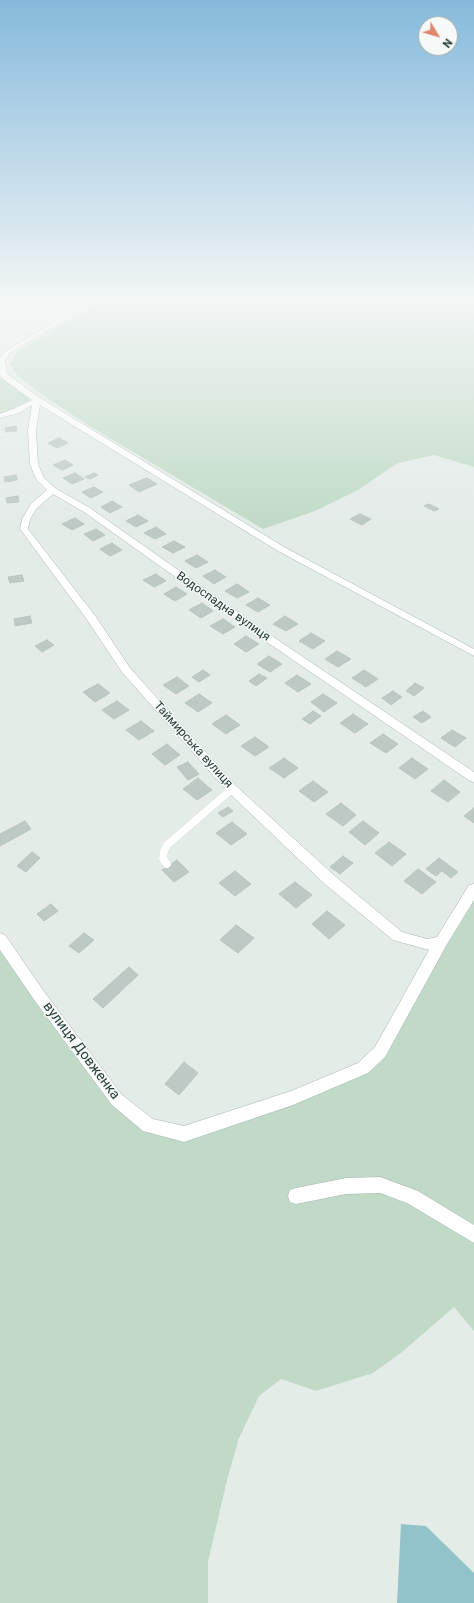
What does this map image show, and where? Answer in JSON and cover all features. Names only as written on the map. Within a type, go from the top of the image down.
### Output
[{"type":"street","points":[[3,378],[36,400],[281,549],[474,654]]},
{"type":"street","points":[[0,416],[16,411],[36,400]]},
{"type":"street","name":"Водоспадна вулиця","points":[[36,400],[32,430],[34,464],[40,479],[52,490],[87,510],[261,634],[474,778]]},
{"type":"street","name":"Таймирська вулиця","points":[[52,490],[34,506],[26,519],[24,529],[92,618],[126,670],[232,789],[331,881],[398,936],[427,945],[441,942]]},
{"type":"street","points":[[441,942],[474,889]]},
{"type":"street","name":"вулиця Довженка","points":[[0,940],[40,997],[117,1100],[149,1126],[184,1134],[293,1098],[363,1068],[380,1052],[441,942]]},
{"type":"street","points":[[296,1196],[346,1186],[380,1185],[412,1197],[474,1235]]},
{"type":"lane","points":[[167,864],[163,859],[164,851],[167,845],[232,789]]},
{"type":"green space","points":[[0,378],[7,378],[37,400],[0,416]]},
{"type":"green space","points":[[21,378],[474,378],[474,467],[434,455],[398,463],[358,490],[315,511],[263,529],[91,427],[47,398]]},
{"type":"green space","points":[[474,889],[474,1331],[454,1307],[402,1352],[373,1373],[316,1391],[281,1379],[259,1396],[239,1438],[227,1480],[208,1562],[208,1603],[0,1603],[0,940],[117,1100],[149,1126],[184,1134],[363,1068]]},
{"type":"water","points":[[401,1524],[426,1526],[474,1573],[474,1603],[397,1603]]},
{"type":"building","points":[[16,426],[17,431],[6,432],[5,428]]},
{"type":"building","points":[[59,438],[68,443],[57,448],[48,443]]},
{"type":"building","points":[[65,460],[73,465],[62,470],[53,465]]},
{"type":"building","points":[[75,473],[84,479],[72,484],[63,478]]},
{"type":"building","points":[[94,473],[98,475],[90,479],[85,477]]},
{"type":"building","points":[[16,475],[17,480],[5,482],[4,477]]},
{"type":"building","points":[[147,478],[157,484],[139,492],[129,485]]},
{"type":"building","points":[[94,487],[103,492],[91,498],[82,492]]},
{"type":"building","points":[[18,496],[19,502],[7,503],[6,498]]},
{"type":"building","points":[[112,501],[122,507],[110,513],[101,507]]},
{"type":"building","points":[[429,504],[439,509],[434,511],[424,506]]},
{"type":"building","points":[[360,514],[371,519],[362,525],[350,519]]},
{"type":"building","points":[[138,515],[148,521],[136,527],[126,521]]},
{"type":"building","points":[[75,518],[84,524],[72,530],[62,524]]},
{"type":"building","points":[[156,527],[166,534],[155,539],[144,533]]},
{"type":"building","points":[[96,529],[105,535],[93,541],[84,534]]},
{"type":"building","points":[[174,541],[185,547],[173,553],[162,547]]},
{"type":"building","points":[[112,543],[122,550],[110,556],[100,549]]},
{"type":"building","points":[[197,555],[208,562],[196,568],[185,561]]},
{"type":"building","points":[[215,570],[226,577],[214,584],[203,576]]},
{"type":"building","points":[[156,574],[166,581],[154,587],[143,580]]},
{"type":"building","points":[[22,575],[24,581],[10,583],[8,577]]},
{"type":"building","points":[[237,584],[249,592],[237,598],[225,591]]},
{"type":"building","points":[[176,587],[187,594],[175,601],[164,594]]},
{"type":"building","points":[[258,598],[270,605],[258,612],[246,605]]},
{"type":"building","points":[[202,603],[213,611],[201,618],[189,610]]},
{"type":"building","points":[[30,616],[32,623],[15,626],[14,619]]},
{"type":"building","points":[[285,616],[298,624],[286,631],[273,624]]},
{"type":"building","points":[[223,619],[235,627],[223,634],[210,626]]},
{"type":"building","points":[[311,633],[325,641],[313,649],[299,641]]},
{"type":"building","points":[[246,636],[259,644],[246,652],[234,644]]},
{"type":"building","points":[[47,640],[54,645],[42,652],[35,646]]},
{"type":"building","points":[[337,651],[351,659],[338,667],[325,659]]},
{"type":"building","points":[[269,656],[282,664],[270,672],[257,664]]},
{"type":"building","points":[[203,670],[210,675],[199,682],[192,677]]},
{"type":"building","points":[[364,670],[378,679],[366,687],[352,678]]},
{"type":"building","points":[[259,674],[267,678],[256,686],[249,681]]},
{"type":"building","points":[[297,675],[311,684],[298,692],[285,683]]},
{"type":"building","points":[[177,677],[189,686],[176,694],[163,685]]},
{"type":"building","points":[[415,683],[424,688],[414,696],[406,691]]},
{"type":"building","points":[[98,684],[110,693],[95,702],[83,692]]},
{"type":"building","points":[[393,691],[402,697],[391,705],[382,698]]},
{"type":"building","points":[[199,694],[212,703],[198,712],[185,703]]},
{"type":"building","points":[[323,694],[337,703],[324,712],[311,702]]},
{"type":"building","points":[[117,701],[129,710],[114,719],[102,710]]},
{"type":"building","points":[[313,711],[321,716],[310,724],[302,719]]},
{"type":"building","points":[[423,711],[431,717],[422,723],[413,717]]},
{"type":"building","points":[[353,714],[368,724],[355,733],[340,723]]},
{"type":"building","points":[[226,715],[240,725],[226,734],[212,724]]},
{"type":"building","points":[[141,721],[154,731],[139,740],[126,730]]},
{"type":"building","points":[[452,730],[466,738],[455,747],[441,738]]},
{"type":"building","points":[[383,734],[398,744],[386,753],[370,743]]},
{"type":"building","points":[[255,737],[269,747],[255,756],[241,746]]},
{"type":"building","points":[[167,744],[180,755],[165,765],[152,754]]},
{"type":"building","points":[[284,758],[298,768],[284,778],[269,768]]},
{"type":"building","points":[[412,758],[428,769],[415,779],[399,768]]},
{"type":"building","points":[[188,762],[199,774],[188,780],[177,767]]},
{"type":"building","points":[[198,778],[212,790],[197,800],[183,789]]},
{"type":"building","points":[[444,780],[460,792],[448,802],[431,791]]},
{"type":"building","points":[[313,781],[328,792],[314,802],[299,791]]},
{"type":"building","points":[[341,803],[356,815],[343,826],[326,814]]},
{"type":"building","points":[[228,807],[233,811],[223,817],[218,813]]},
{"type":"building","points":[[474,808],[474,823],[464,816]]},
{"type":"building","points":[[25,821],[31,829],[0,846],[0,834]]},
{"type":"building","points":[[363,821],[379,833],[365,845],[349,832]]},
{"type":"building","points":[[232,822],[247,834],[231,845],[216,833]]},
{"type":"building","points":[[389,842],[406,854],[392,866],[375,853]]},
{"type":"building","points":[[32,852],[40,858],[26,872],[17,866]]},
{"type":"building","points":[[343,856],[353,863],[340,874],[330,867]]},
{"type":"building","points":[[439,858],[458,872],[451,878],[442,871],[436,876],[426,869]]},
{"type":"building","points":[[177,860],[189,872],[174,882],[162,870]]},
{"type":"building","points":[[418,869],[436,882],[422,894],[404,881]]},
{"type":"building","points":[[235,871],[251,884],[235,896],[219,883]]},
{"type":"building","points":[[295,882],[312,895],[296,908],[279,894]]},
{"type":"building","points":[[51,904],[58,911],[44,921],[37,914]]},
{"type":"building","points":[[327,911],[345,925],[329,939],[312,924]]},
{"type":"building","points":[[236,925],[254,938],[238,953],[220,940]]},
{"type":"building","points":[[84,933],[94,940],[79,953],[69,946]]},
{"type":"building","points":[[129,967],[138,975],[103,1008],[93,999]]},
{"type":"building","points":[[184,1062],[198,1073],[179,1095],[165,1084]]}]
